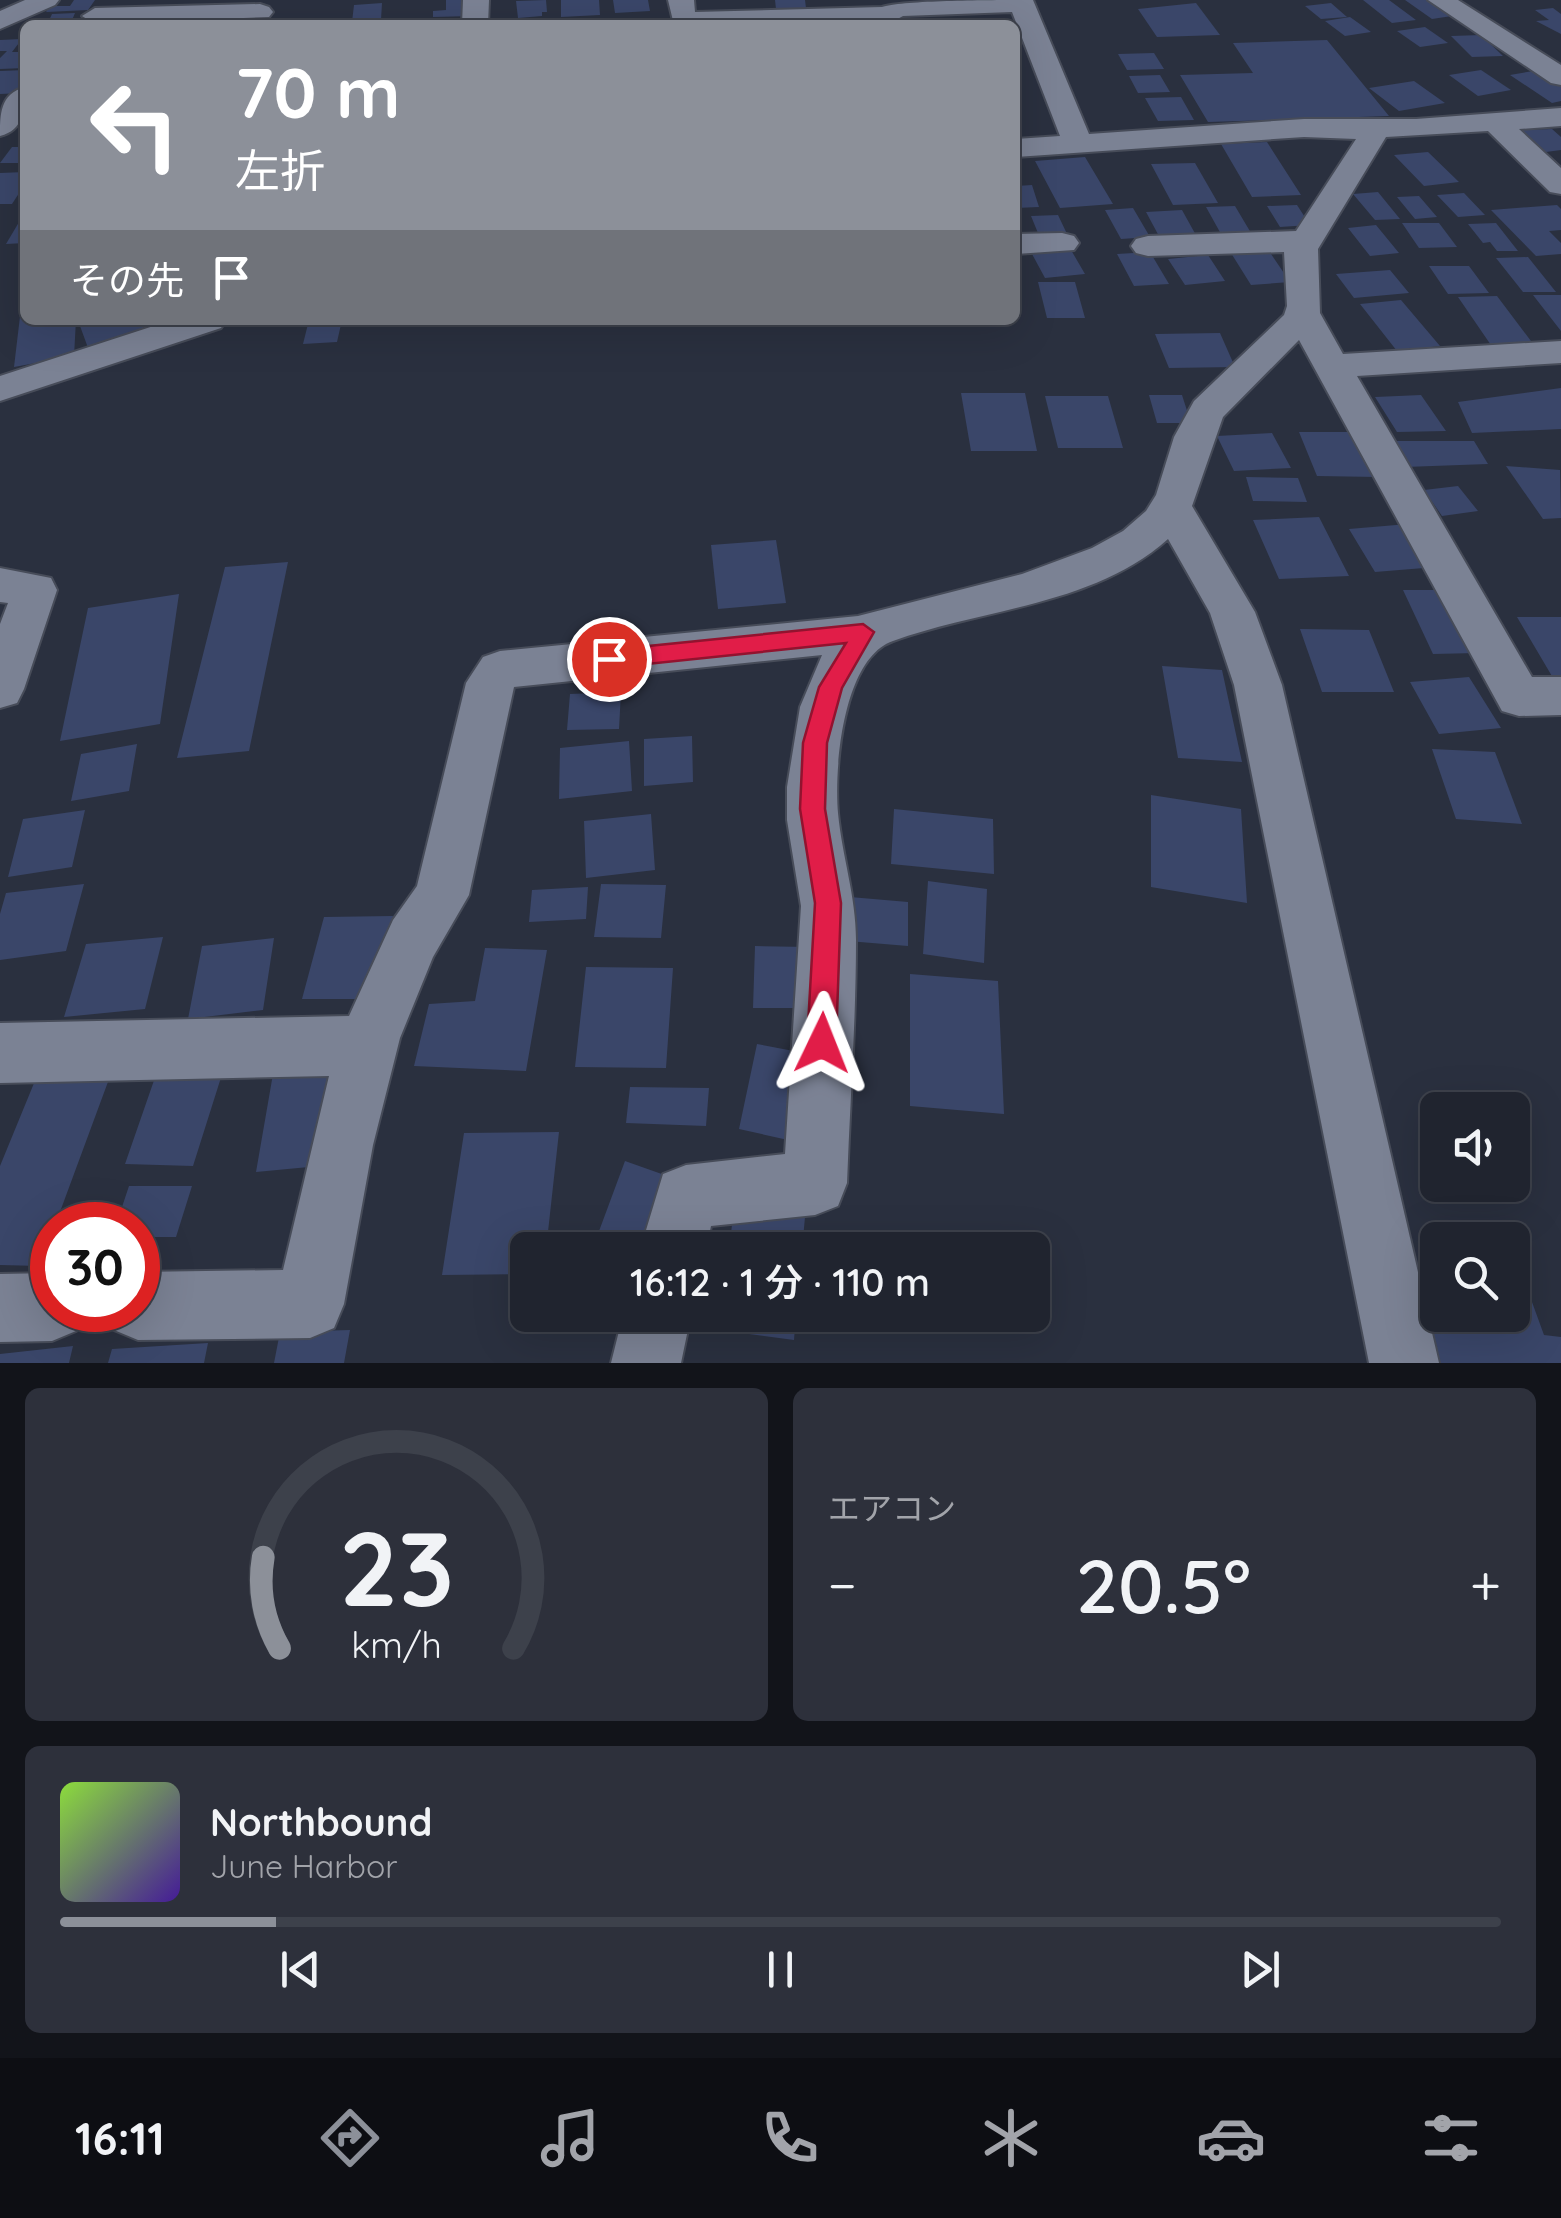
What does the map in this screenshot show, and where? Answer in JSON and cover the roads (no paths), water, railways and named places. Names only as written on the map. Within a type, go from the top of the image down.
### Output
[{"type":"street","points":[[6,16],[46,0]]},
{"type":"street","points":[[681,0],[683,20],[892,14],[892,4],[1020,2],[1079,145]]},
{"type":"street","points":[[1441,0],[1561,76]]},
{"type":"street","points":[[95,13],[260,12]]},
{"type":"street","points":[[0,127],[20,102]]},
{"type":"street","points":[[1020,148],[1304,128],[1561,117]]},
{"type":"street","points":[[1493,120],[1561,185]]},
{"type":"street","points":[[1370,128],[1371,138],[1301,249],[1302,313],[1519,697],[1561,696]]},
{"type":"street","points":[[1148,246],[1306,241]]},
{"type":"street","points":[[1020,244],[1062,243]]},
{"type":"street","points":[[160,1306],[310,1304],[367,1045],[420,924],[442,896],[490,683],[500,670],[863,632],[1026,590],[1124,550],[1160,523],[1180,486],[1191,441],[1208,409],[1302,313]]},
{"type":"street","points":[[0,389],[193,325]]},
{"type":"street","points":[[1332,366],[1561,352]]},
{"type":"street","points":[[1170,504],[1232,612],[1258,685],[1404,1363]]},
{"type":"street","points":[[0,585],[35,590],[0,689]]},
{"type":"street","points":[[677,1232],[686,1197],[815,1183],[828,903],[812,809],[815,743],[831,687],[863,632]]},
{"type":"street","points":[[0,1053],[367,1045]]},
{"type":"street","points":[[0,1308],[30,1307]]},
{"type":"street","points":[[646,1363],[654,1332]]}]
